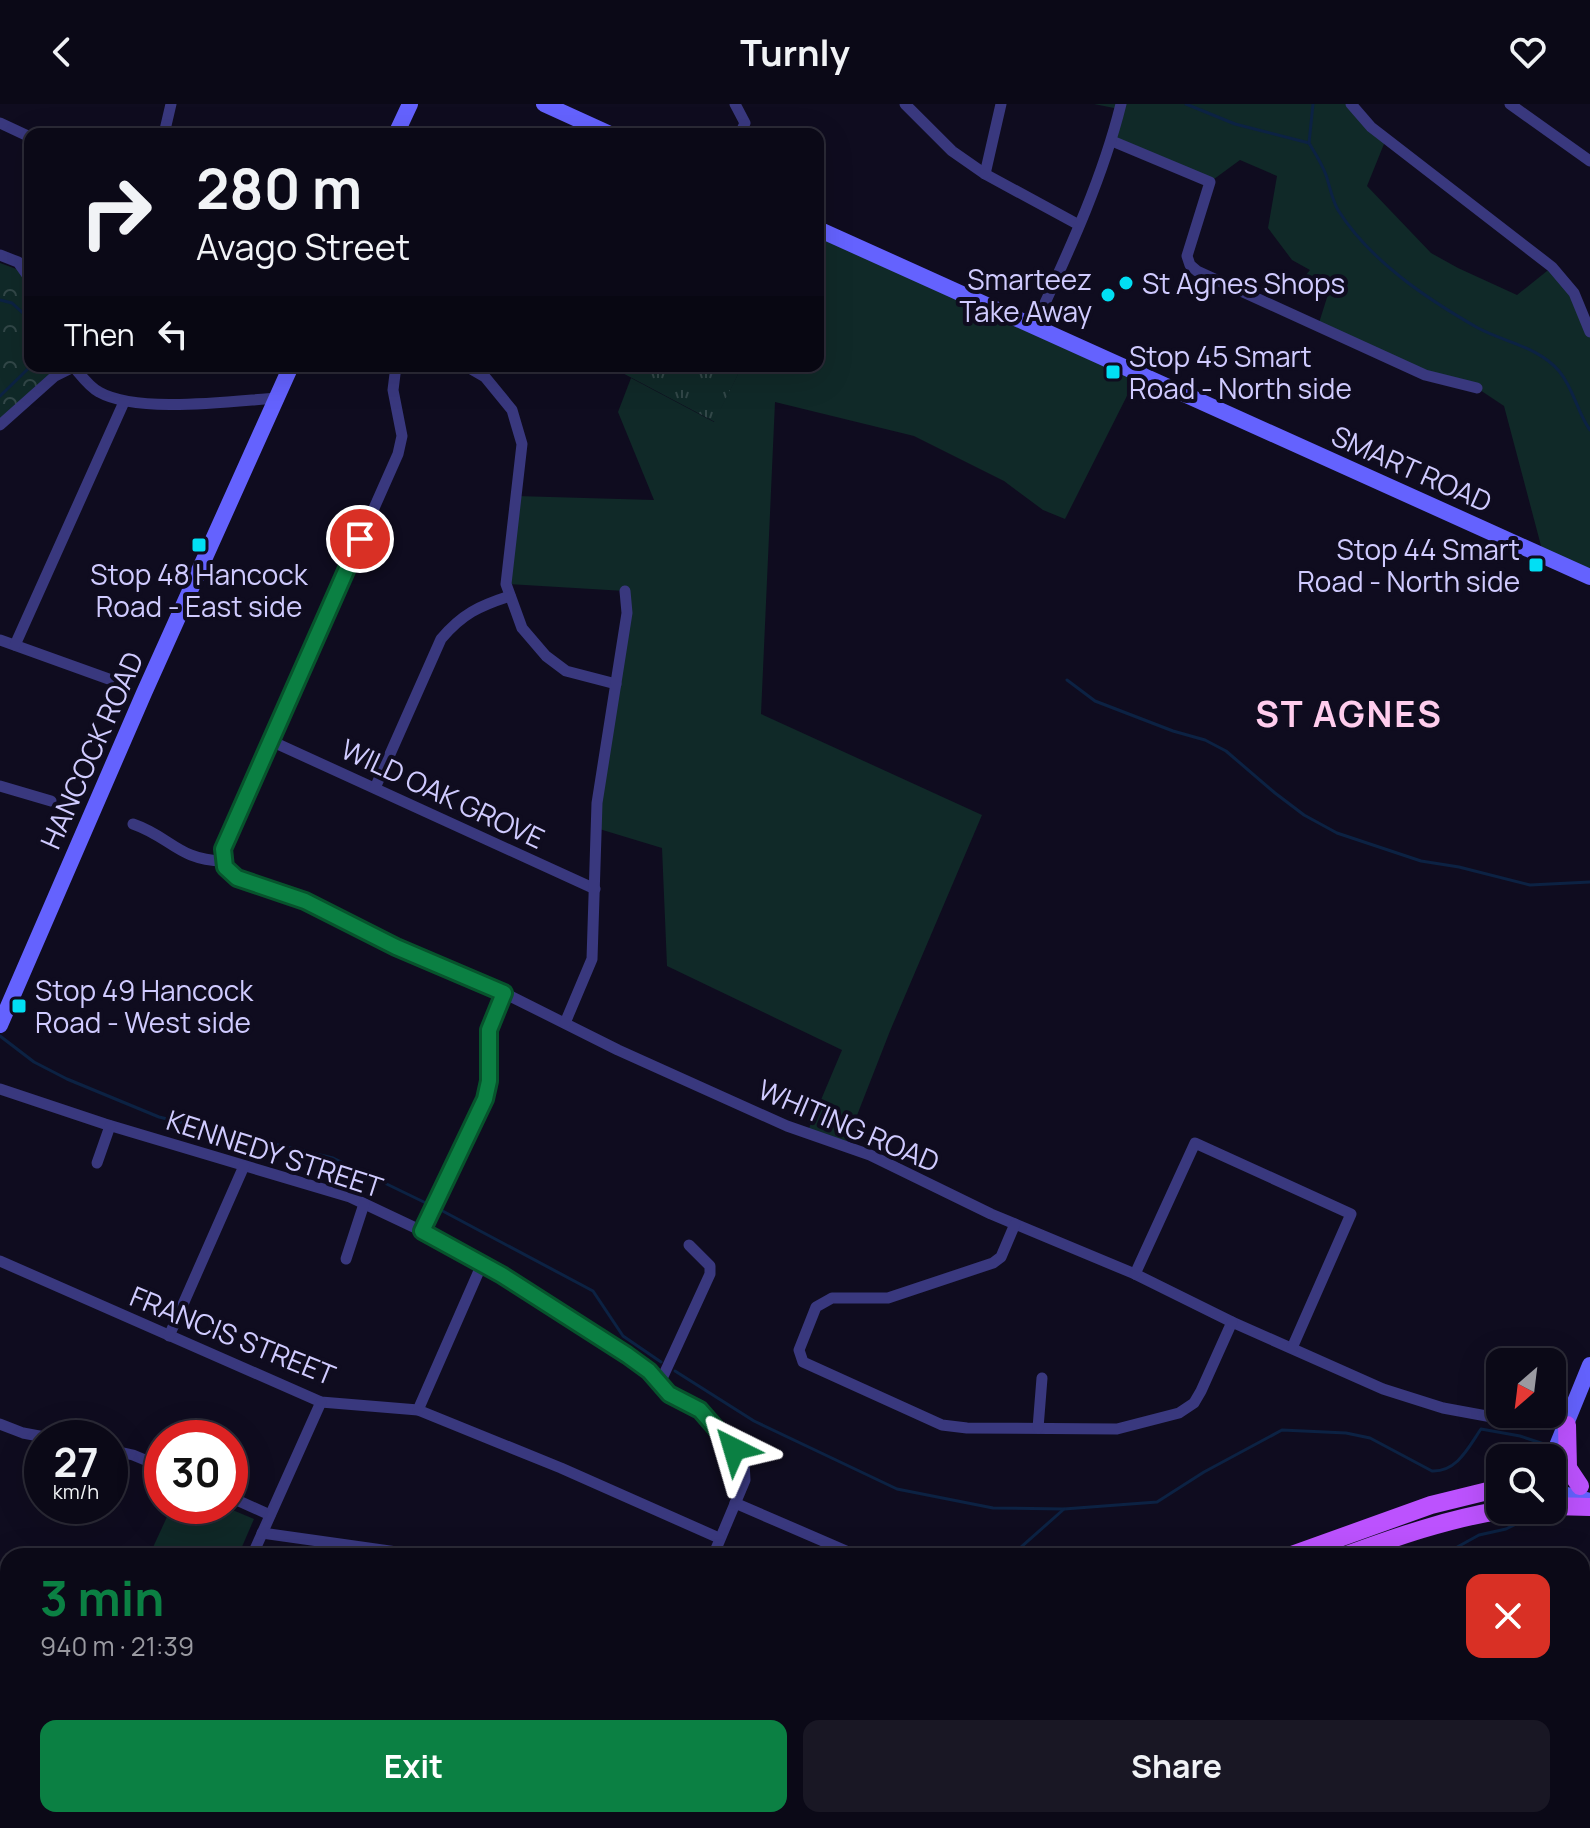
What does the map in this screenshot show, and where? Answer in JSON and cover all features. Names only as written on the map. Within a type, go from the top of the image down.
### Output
[{"type":"main road","points":[[399,128],[410,104]]},
{"type":"main road","points":[[544,104],[597,128]]},
{"type":"main road","name":"SMART ROAD","points":[[824,232],[1590,577]]},
{"type":"main road","name":"HANCOCK ROAD","points":[[0,1025],[288,372]]},
{"type":"main road","points":[[1564,1444],[1590,1365]]},
{"type":"main road","points":[[1561,1444],[1567,1434]]},
{"type":"main road","points":[[1567,1434],[1568,1468],[1588,1495]]},
{"type":"main road","points":[[1566,1488],[1588,1495]]},
{"type":"main road","points":[[1310,1548],[1457,1497],[1486,1491]]},
{"type":"main road","points":[[1566,1502],[1588,1495]]},
{"type":"main road","points":[[1385,1548],[1461,1517],[1486,1513]]},
{"type":"main road","points":[[1381,1548],[1393,1518]]},
{"type":"main road","points":[[1339,1537],[1368,1538],[1378,1548]]},
{"type":"street","points":[[165,128],[171,104]]},
{"type":"street","points":[[735,104],[745,123],[743,128]]},
{"type":"street","points":[[905,104],[952,151],[985,174],[1079,225]]},
{"type":"street","points":[[985,174],[1001,104]]},
{"type":"street","points":[[1034,327],[1112,141],[1121,104]]},
{"type":"street","points":[[1351,104],[1371,127],[1552,267],[1574,293],[1590,332]]},
{"type":"street","points":[[1510,104],[1590,161]]},
{"type":"street","points":[[0,123],[24,134]]},
{"type":"street","points":[[1112,141],[1210,182],[1187,256],[1190,265],[1197,271],[1425,375],[1477,388]]},
{"type":"street","points":[[0,255],[18,262],[24,270]]},
{"type":"street","points":[[0,425],[62,372]]},
{"type":"street","points":[[79,372],[97,391],[124,402],[277,398]]},
{"type":"street","points":[[223,861],[223,849],[398,454],[402,436],[393,390],[395,372]]},
{"type":"street","points":[[476,372],[485,377],[512,410],[522,444],[506,584],[522,628],[546,656],[566,671],[616,684]]},
{"type":"street","points":[[15,645],[124,402]]},
{"type":"street","points":[[565,1023],[592,959],[597,803],[627,613],[625,591]]},
{"type":"street","points":[[375,788],[441,639],[457,620],[482,605],[510,596]]},
{"type":"street","points":[[0,640],[117,682]]},
{"type":"street","name":"WILD OAK GROVE","points":[[271,741],[595,889]]},
{"type":"street","points":[[0,786],[51,801]]},
{"type":"street","name":"WHITING ROAD","points":[[133,824],[152,831],[192,858],[223,861],[229,873],[237,878],[305,901],[396,947],[504,993],[787,1126],[870,1155],[1015,1224],[1135,1274],[1232,1322],[1383,1389],[1443,1408],[1567,1434]]},
{"type":"street","points":[[422,1231],[485,1099],[489,1081],[489,1030],[504,993]]},
{"type":"street","name":"KENNEDY STREET","points":[[0,1089],[110,1126],[350,1197],[422,1231],[582,1324],[649,1371],[669,1394],[700,1410],[744,1462],[745,1480],[716,1548]]},
{"type":"street","points":[[97,1163],[110,1126]]},
{"type":"street","points":[[1135,1274],[1195,1143],[1351,1214],[1292,1348]]},
{"type":"street","points":[[169,1336],[244,1166]]},
{"type":"street","points":[[346,1259],[364,1204]]},
{"type":"street","points":[[1015,1224],[1001,1257],[993,1263],[888,1298],[832,1298],[816,1307],[799,1350],[803,1362],[942,1425],[1117,1429],[1179,1413],[1194,1403],[1232,1322]]},
{"type":"street","points":[[660,1383],[710,1274],[710,1266],[689,1245]]},
{"type":"street","name":"FRANCIS STREET","points":[[0,1261],[321,1402],[418,1410],[561,1468],[719,1538]]},
{"type":"street","points":[[418,1410],[482,1264]]},
{"type":"street","points":[[1038,1428],[1042,1378]]},
{"type":"street","points":[[255,1548],[321,1402]]},
{"type":"street","points":[[0,1424],[24,1433]]},
{"type":"street","points":[[735,1503],[839,1548]]},
{"type":"street","points":[[248,1505],[270,1515]]},
{"type":"street","points":[[262,1533],[368,1548]]},
{"type":"green space","points":[[1094,104],[1351,104],[1386,139],[1367,186],[1431,253],[1517,295],[1552,267],[1571,290],[1590,332],[1590,577],[1544,557],[1504,406],[1477,388],[1425,375],[1318,326],[1330,288],[1305,276],[1310,270],[1292,260],[1268,228],[1277,176],[1240,160],[1210,182],[1112,141],[1119,109]]},
{"type":"green space","points":[[824,232],[1138,374],[1065,519],[1043,510],[1004,481],[914,436],[775,402],[761,714],[982,815],[890,1031],[845,1146],[807,1133],[842,1050],[667,966],[662,848],[596,828],[625,591],[506,584],[516,496],[654,500],[618,412],[631,378],[714,422],[739,372],[824,372]]},
{"type":"green space","points":[[0,263],[19,270],[24,279],[24,372],[53,372],[0,421]]},
{"type":"green space","points":[[621,372],[739,372],[715,422]]},
{"type":"green space","points":[[248,1516],[254,1519],[241,1548],[153,1548],[164,1524],[248,1524]]},
{"type":"waterway","points":[[1186,104],[1235,124],[1309,143],[1324,171],[1338,210],[1366,246],[1401,277],[1439,304],[1478,328],[1542,356],[1551,363],[1564,378],[1590,430]]},
{"type":"waterway","points":[[1309,143],[1313,104]]},
{"type":"waterway","points":[[0,300],[12,303],[24,314]]},
{"type":"waterway","points":[[0,396],[25,372]]},
{"type":"waterway","points":[[1067,680],[1095,701],[1205,740],[1226,751],[1304,815],[1337,833],[1421,861],[1530,885],[1590,882]]},
{"type":"waterway","points":[[0,1036],[34,1062],[67,1079],[159,1117],[333,1158],[430,1205]]},
{"type":"waterway","points":[[437,1208],[593,1291],[623,1336],[661,1362]]},
{"type":"waterway","points":[[675,1371],[754,1421],[897,1489],[993,1508],[1064,1509],[1157,1502],[1204,1472],[1282,1430],[1346,1433],[1370,1438],[1432,1471],[1448,1468],[1455,1463],[1481,1429],[1544,1444]]},
{"type":"waterway","points":[[1020,1548],[1064,1509]]},
{"type":"waterway","points":[[1455,1548],[1479,1535],[1516,1524]]},
{"type":"place","name":"St Agnes Shops","points":[[1126,283]]},
{"type":"place","name":"Smarteez Take Away","points":[[1108,295]]},
{"type":"place","name":"Stop 45 Smart Road - North side","points":[[1113,372]]},
{"type":"place","name":"Stop 48 Hancock Road - East side","points":[[199,545]]},
{"type":"place","name":"Stop 44 Smart Road - North side","points":[[1536,565]]},
{"type":"place","name":"Stop 49 Hancock Road - West side","points":[[19,1006]]},
{"type":"district","name":"ST AGNES","points":[[1349,713]]},
{"type":"route","points":[[360,539],[223,849],[225,867],[237,878],[305,901],[396,947],[504,993],[489,1030],[489,1081],[485,1099],[422,1231],[502,1275],[627,1355],[649,1371],[669,1394],[700,1410],[734,1449]]}]
